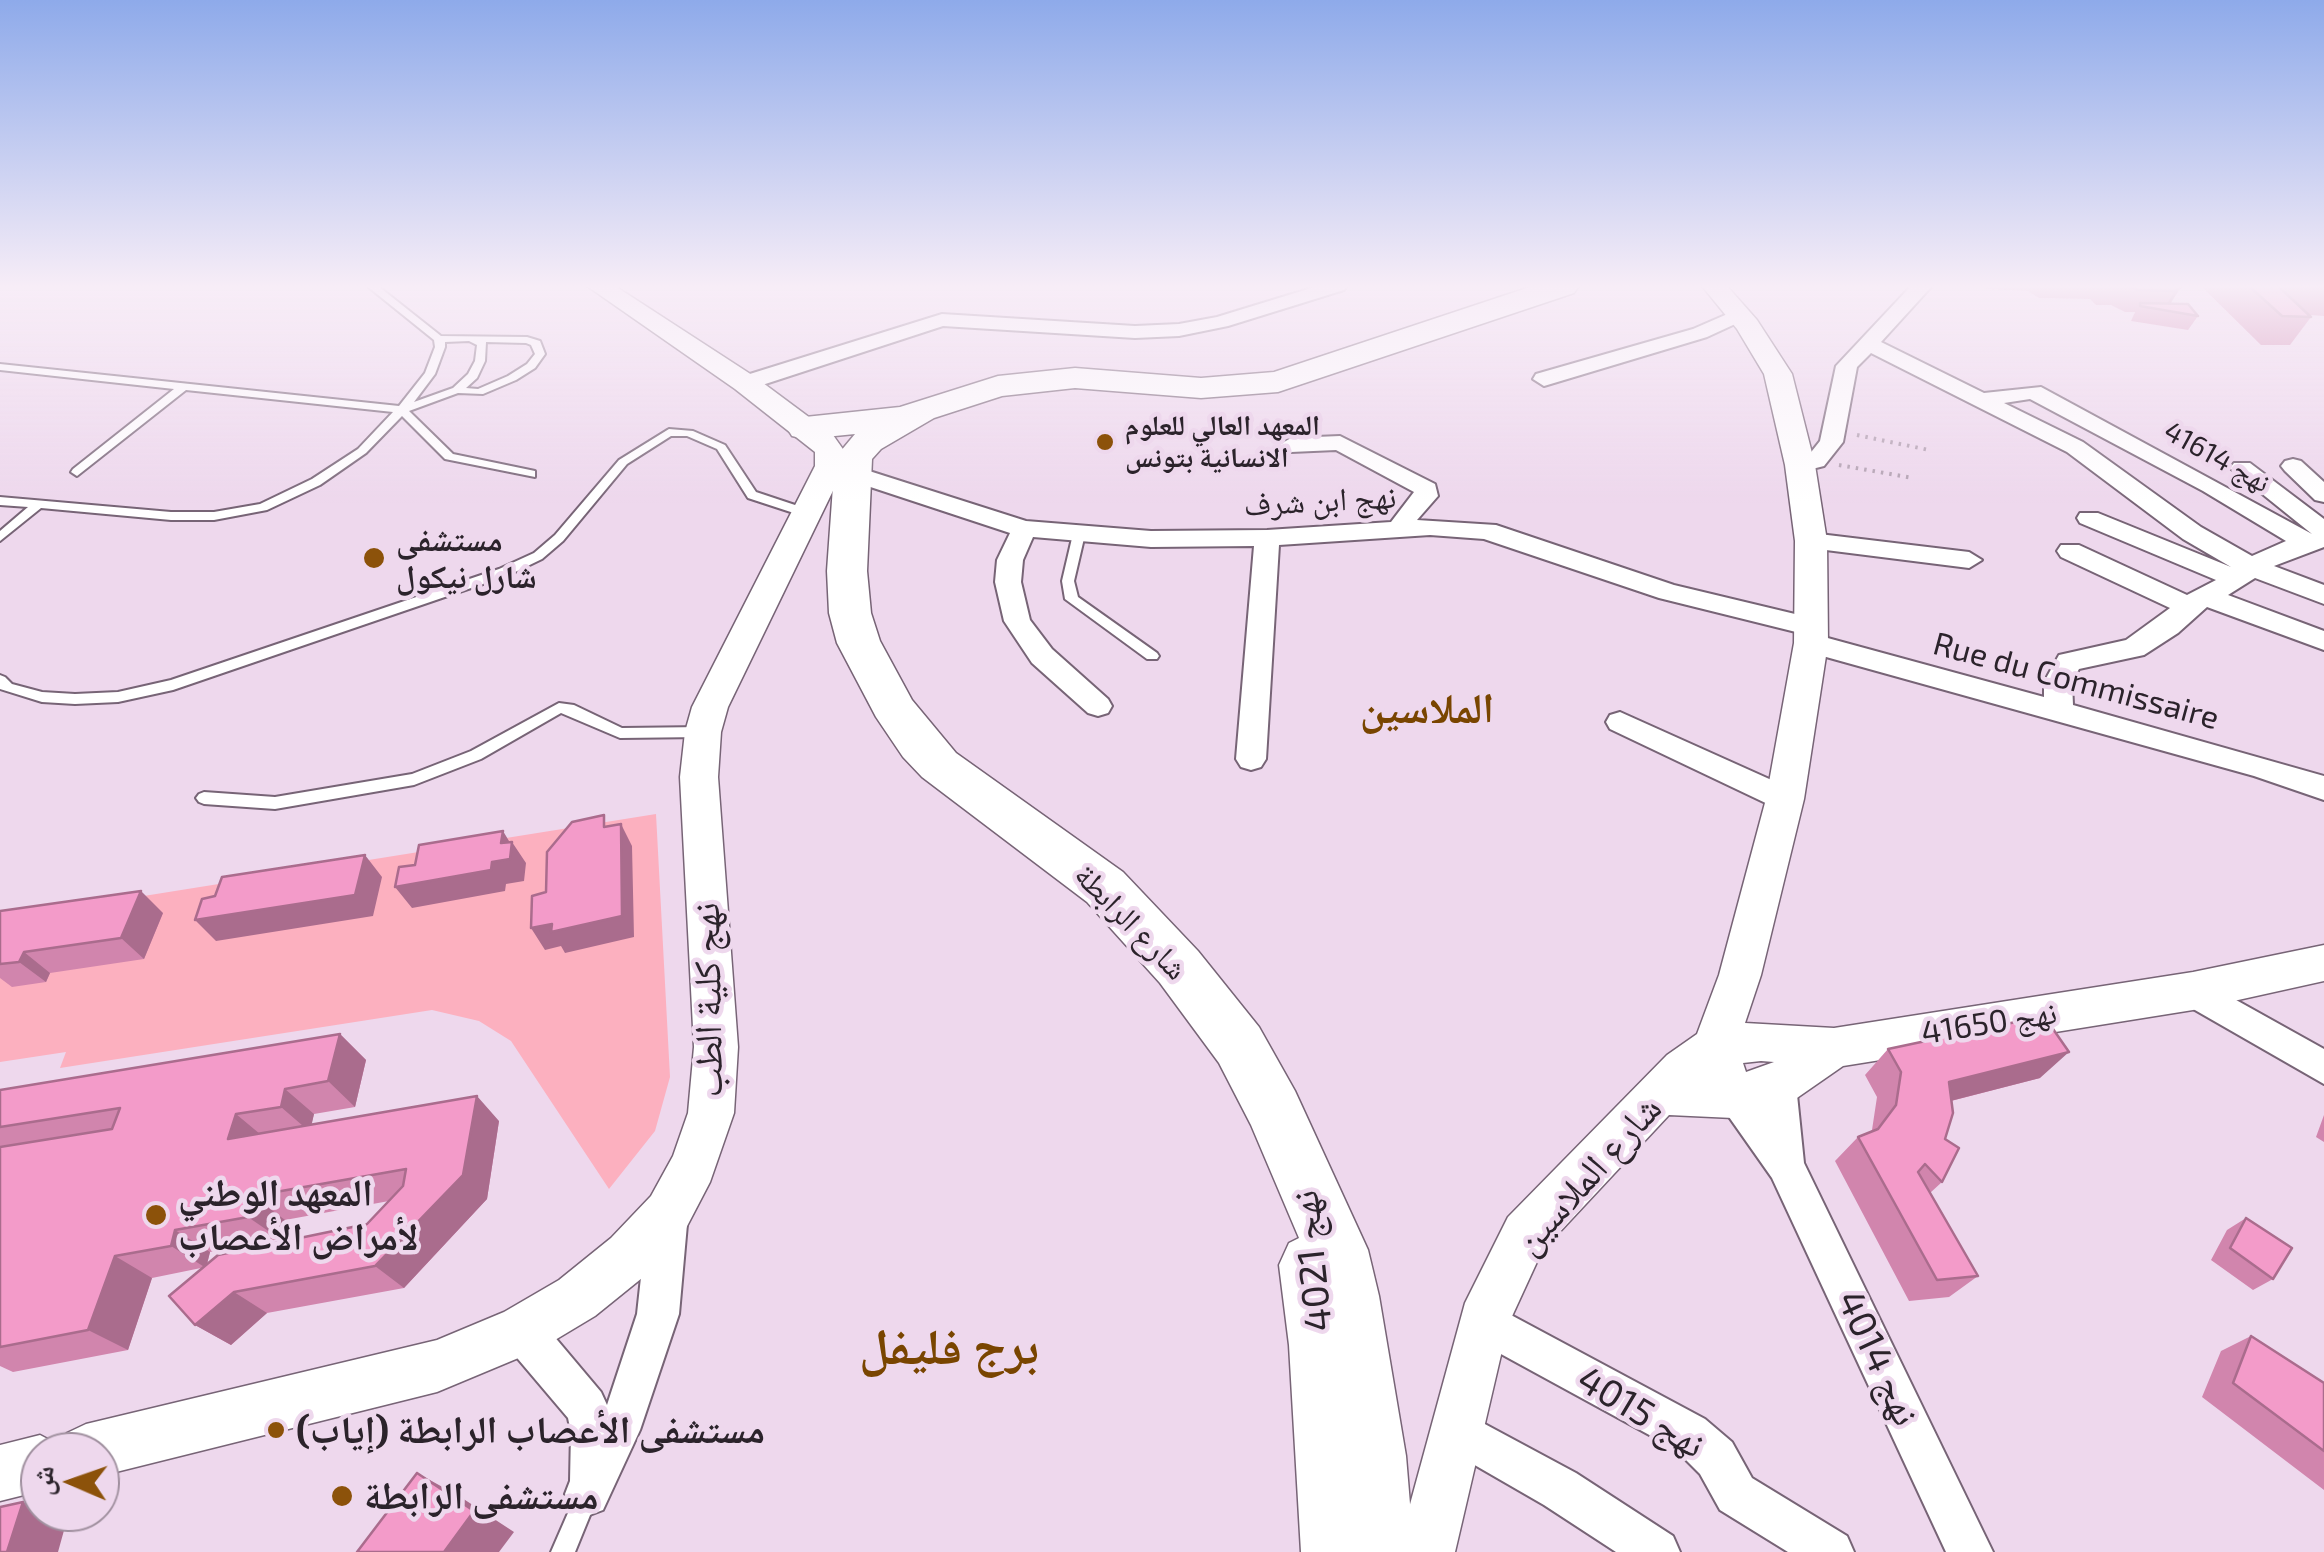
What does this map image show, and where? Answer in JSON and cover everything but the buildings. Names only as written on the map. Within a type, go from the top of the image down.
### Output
[{"type":"main road","points":[[852,472],[854,458],[868,441],[908,416],[998,386],[1050,379],[1105,379],[1202,388],[1278,382],[1348,358]]},
{"type":"main road","points":[[852,472],[953,400]]},
{"type":"main road","points":[[806,428],[908,416]]},
{"type":"main road","name":"شارع الرابطة","points":[[852,472],[876,669],[892,706],[919,745],[974,794],[1105,888],[1179,967],[1239,1045],[1301,1172]]},
{"type":"main road","name":"نهج 4021","points":[[1301,1172],[1322,1346],[1336,1552]]},
{"type":"main road","name":"نهج 4021","points":[[1301,1172],[1336,1250],[1348,1296],[1371,1456],[1378,1552]]},
{"type":"street","points":[[708,358],[806,428],[852,472]]},
{"type":"street","points":[[745,383],[822,358]]},
{"type":"street","points":[[1544,379],[1614,358]]},
{"type":"street","points":[[1733,1096],[1714,1047],[1740,975],[1785,799],[1810,635],[1808,463],[1770,358]]},
{"type":"street","points":[[1808,463],[1834,431],[1847,366],[1854,358]]},
{"type":"street","points":[[1900,358],[2075,447],[2245,573]]},
{"type":"street","name":"نهج 41614","points":[[1985,399],[2033,392],[2318,538]]},
{"type":"street","points":[[1290,445],[1340,443],[1426,489],[1426,496],[1408,512],[1400,529]]},
{"type":"street","points":[[2294,466],[2324,496]]},
{"type":"street","points":[[2059,712],[2058,682],[2070,662],[2134,648],[2245,573],[2318,538],[2242,468]]},
{"type":"street","name":"نهج كلية الطب","points":[[120,1444],[437,1366],[522,1330],[578,1298],[629,1256],[668,1213],[693,1166],[711,1113],[716,1047],[698,777],[703,732],[710,707],[806,513],[852,472]]},
{"type":"street","name":"نهج ابن شرف","points":[[852,472],[1024,529],[1151,539],[1268,538],[1400,529],[1487,531],[1810,635]]},
{"type":"street","points":[[2089,518],[2245,573],[2324,595]]},
{"type":"street","points":[[1024,529],[1010,560],[1008,582],[1017,620],[1042,656],[1098,706]]},
{"type":"street","points":[[1251,758],[1268,538]]},
{"type":"street","points":[[1811,541],[1969,560]]},
{"type":"street","points":[[2070,552],[2198,602],[2324,641]]},
{"type":"street","name":"Rue du Commissaire","points":[[1810,635],[2324,788]]},
{"type":"street","points":[[1620,722],[1785,799]]},
{"type":"street","name":"نهج 41650","points":[[1664,1094],[1733,1096],[1778,1085],[1834,1048],[2193,991],[2324,963]]},
{"type":"street","points":[[1740,975],[1778,1085]]},
{"type":"street","points":[[2193,991],[2324,1068]]},
{"type":"street","points":[[1714,1047],[1760,1041],[1834,1048]]},
{"type":"street","name":"شارع الملاسين","points":[[1426,1552],[1483,1321],[1525,1234],[1683,1070],[1714,1047]]},
{"type":"street","name":"نهج 4014","points":[[1778,1085],[1785,1165]]},
{"type":"street","name":"نهج 4014","points":[[1733,1096],[1785,1165],[1970,1552]]},
{"type":"street","points":[[587,1494],[610,1454],[652,1333],[666,1259],[668,1213]]},
{"type":"street","name":"نهج 4015","points":[[1483,1321],[1690,1434],[1716,1458],[1736,1494],[1814,1547]]},
{"type":"street","points":[[522,1330],[586,1408],[593,1432],[594,1460],[587,1494]]},
{"type":"street","points":[[1455,1430],[1560,1489],[1657,1552]]},
{"type":"lane","points":[[0,502],[170,516],[214,516],[263,507],[316,482],[362,451],[402,410],[430,374],[434,358]]},
{"type":"lane","points":[[0,367],[402,410],[457,390],[473,376],[480,358]]},
{"type":"lane","points":[[457,390],[478,392],[512,378],[537,358]]},
{"type":"lane","points":[[77,472],[183,387]]},
{"type":"lane","points":[[402,410],[449,457],[531,474]]},
{"type":"lane","points":[[0,680],[7,688],[75,700],[155,689],[504,572],[538,556],[559,538],[624,462],[668,432],[689,433],[721,447],[752,496],[806,513]]},
{"type":"lane","points":[[3,531],[37,506]]},
{"type":"lane","points":[[1079,534],[1068,581],[1072,599],[1152,656]]},
{"type":"lane","points":[[204,798],[275,803],[414,779],[476,755],[560,708],[620,733],[703,732]]},
{"type":"lane","points":[[563,1552],[587,1494]]},
{"type":"path","points":[[1834,431],[1929,450]]},
{"type":"path","points":[[1808,463],[1914,478]]},
{"type":"shaded area","points":[[656,814],[670,1077],[655,1131],[609,1189],[511,1041],[479,1021],[432,1010],[60,1068],[66,1052],[0,1062],[0,919]]},
{"type":"place","name":"المعهد العالي للعلوم الانسانية بتونس","points":[[1105,442]]},
{"type":"place","name":"مستشفى شارل نيكول","points":[[374,558]]},
{"type":"place","name":"المعهد الوطني لأمراض الأعصاب","points":[[156,1215]]},
{"type":"place","name":"مستشفى الأعصاب الرابطة (إياب)","points":[[276,1430]]},
{"type":"place","name":"مستشفى الرابطة","points":[[342,1496]]},
{"type":"district","name":"الملاسين","points":[[1427,709]]},
{"type":"district","name":"برج فليفل","points":[[949,1347]]}]
